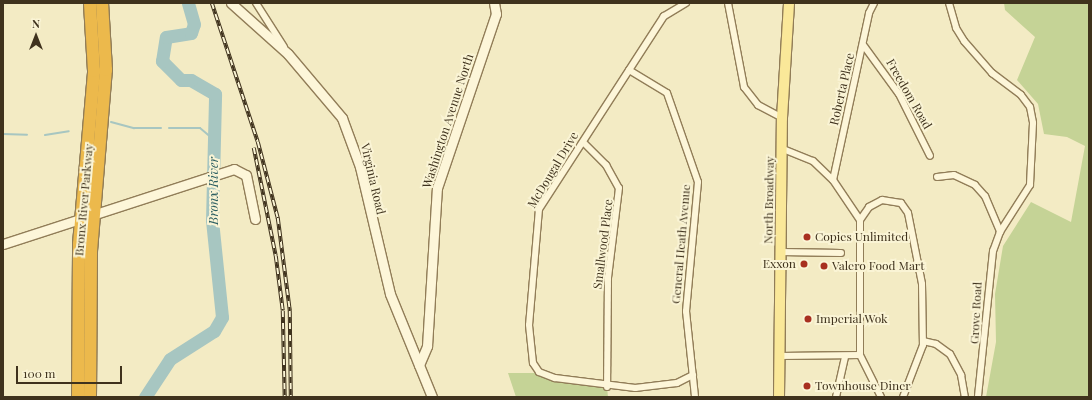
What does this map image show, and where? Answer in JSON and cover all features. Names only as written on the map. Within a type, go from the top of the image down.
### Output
[{"type":"highway","name":"Bronx River Parkway","points":[[78,397],[81,219],[94,78],[90,3]]},
{"type":"highway","name":"Bronx River Parkway","points":[[90,397],[93,215],[106,82],[102,3]]},
{"type":"main road","name":"North Broadway","points":[[779,397],[783,149],[782,118],[789,3]]},
{"type":"street","name":"Virginia Road","points":[[231,3],[288,54],[327,98],[351,138],[381,266],[432,397]]},
{"type":"street","points":[[256,3],[288,54]]},
{"type":"street","name":"Washington Avenue North","points":[[419,365],[427,346],[437,188],[496,14],[494,3]]},
{"type":"street","name":"McDougal Drive","points":[[607,387],[539,372],[529,344],[539,209],[664,16],[686,3]]},
{"type":"street","points":[[728,3],[744,87],[764,110],[782,118]]},
{"type":"street","name":"Roberta Place","points":[[833,180],[874,3]]},
{"type":"street","name":"Grove Road","points":[[949,3],[956,28],[964,41],[1030,108],[1030,185],[1000,232],[990,273],[987,338],[978,397]]},
{"type":"street","name":"Freedom Road","points":[[864,46],[899,94],[930,156]]},
{"type":"street","name":"General Heath Avenue","points":[[629,70],[667,93],[698,182],[686,311],[695,397]]},
{"type":"street","name":"Smallwood Place","points":[[583,142],[606,165],[619,188],[608,277],[607,387]]},
{"type":"street","points":[[783,149],[808,158],[833,180],[860,220]]},
{"type":"street","points":[[3,244],[234,169],[244,172],[250,186],[255,219]]},
{"type":"street","points":[[937,177],[954,176],[975,185],[985,196],[1000,232]]},
{"type":"street","points":[[881,397],[857,356],[860,220],[869,207],[882,200],[901,203],[908,213],[922,284],[923,341],[914,377],[903,397]]},
{"type":"street","points":[[781,252],[841,253]]},
{"type":"street","points":[[923,341],[936,344],[950,354],[961,375],[965,397]]},
{"type":"street","points":[[780,356],[857,356]]},
{"type":"street","points":[[836,397],[845,357]]},
{"type":"street","points":[[607,387],[667,385],[693,375]]},
{"type":"green space","points":[[1004,3],[1089,3],[1089,397],[986,397],[996,342],[995,294],[1003,246],[1031,202],[1071,222],[1085,146],[1067,137],[1044,134],[1038,104],[1017,80],[1035,37],[1005,10]]},
{"type":"green space","points":[[508,373],[541,373],[607,387],[608,397],[516,397]]},
{"type":"waterway","name":"Bronx River","points":[[145,397],[170,359],[214,331],[222,317],[212,221],[215,94],[191,80],[181,80],[162,61],[166,37],[191,33],[194,24],[188,3]]},
{"type":"waterway","points":[[111,122],[134,128],[161,128]]},
{"type":"waterway","points":[[169,128],[200,128],[213,139]]},
{"type":"waterway","points":[[45,135],[69,131]]},
{"type":"waterway","points":[[3,134],[27,135]]},
{"type":"railway","points":[[212,3],[258,142],[278,218],[290,311],[291,397]]},
{"type":"railway","points":[[254,148],[276,256],[283,311],[285,397]]},
{"type":"place","name":"Copies Unlimited","points":[[807,237]]},
{"type":"place","name":"Exxon","points":[[804,264]]},
{"type":"place","name":"Valero Food Mart","points":[[824,266]]},
{"type":"place","name":"Imperial Wok","points":[[808,319]]},
{"type":"place","name":"Townhouse Diner","points":[[807,386]]}]
